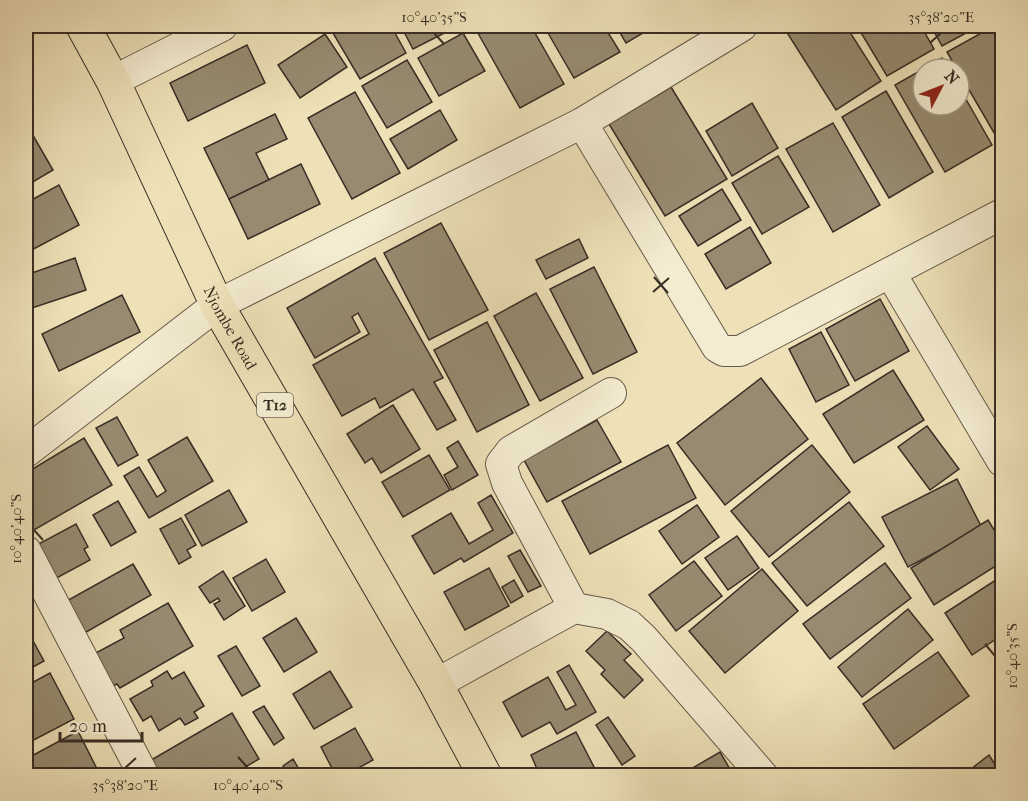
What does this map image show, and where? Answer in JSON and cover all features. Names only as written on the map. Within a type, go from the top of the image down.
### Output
[{"type":"highway","name":"Njombe Road","points":[[83,26],[113,81],[217,305],[436,684],[485,776]]},
{"type":"street","points":[[113,81],[222,26]]},
{"type":"street","points":[[26,452],[217,305],[582,123],[742,26]]},
{"type":"street","points":[[582,123],[717,347],[724,351],[740,351],[1002,214]]},
{"type":"street","points":[[891,274],[1002,461]]},
{"type":"street","points":[[574,608],[507,483],[501,464],[511,451],[612,393]]},
{"type":"street","points":[[26,551],[144,776]]},
{"type":"street","points":[[436,684],[574,608],[607,614],[629,625],[763,776]]},
{"type":"building","points":[[345,26],[391,26],[406,53],[360,79],[333,33]]},
{"type":"building","points":[[401,26],[458,26],[413,49]]},
{"type":"building","points":[[474,26],[531,26],[564,84],[520,108]]},
{"type":"building","points":[[544,26],[604,26],[620,52],[574,78]]},
{"type":"building","points":[[616,26],[655,26],[626,43]]},
{"type":"building","points":[[795,26],[846,26],[881,81],[836,110],[786,31]]},
{"type":"building","points":[[857,26],[921,26],[934,49],[920,57],[911,57],[911,62],[887,76]]},
{"type":"building","points":[[931,26],[979,26],[942,46]]},
{"type":"building","points":[[994,26],[1002,40],[1002,135],[997,138],[971,93],[971,57],[950,57],[947,52]]},
{"type":"building","points":[[463,33],[485,71],[439,96],[418,58]]},
{"type":"building","points":[[325,34],[347,67],[300,98],[278,65]]},
{"type":"building","points":[[247,45],[265,83],[188,121],[170,83]]},
{"type":"building","points":[[407,60],[432,102],[387,128],[362,86]]},
{"type":"building","points":[[911,76],[911,113],[895,85]]},
{"type":"building","points":[[671,87],[727,179],[665,216],[609,124]]},
{"type":"building","points":[[886,91],[933,172],[889,198],[842,117]]},
{"type":"building","points":[[355,92],[400,173],[352,199],[308,118]]},
{"type":"building","points":[[752,103],[778,148],[732,176],[706,131]]},
{"type":"building","points":[[971,108],[992,145],[945,172],[913,117],[971,117]]},
{"type":"building","points":[[440,110],[457,140],[408,169],[390,139]]},
{"type":"building","points":[[275,114],[287,139],[256,153],[269,180],[229,199],[204,148]]},
{"type":"building","points":[[833,123],[880,205],[833,232],[786,149]]},
{"type":"building","points":[[26,126],[53,170],[26,186]]},
{"type":"building","points":[[778,156],[809,207],[762,234],[732,183]]},
{"type":"building","points":[[301,164],[320,204],[248,239],[229,199]]},
{"type":"building","points":[[59,185],[79,225],[26,253],[26,203]]},
{"type":"building","points":[[722,189],[741,220],[698,246],[679,216]]},
{"type":"building","points":[[441,223],[488,310],[429,340],[384,253]]},
{"type":"building","points":[[750,227],[771,263],[726,289],[705,254]]},
{"type":"building","points":[[579,239],[588,258],[546,279],[536,260]]},
{"type":"building","points":[[75,258],[86,290],[26,310],[26,275]]},
{"type":"building","points":[[375,258],[443,378],[434,382],[456,420],[437,430],[413,389],[380,408],[375,398],[342,416],[313,365],[369,334],[358,313],[352,317],[360,332],[315,358],[287,308]]},
{"type":"building","points":[[594,267],[637,352],[593,374],[550,289]]},
{"type":"building","points":[[536,293],[583,378],[540,401],[494,316]]},
{"type":"building","points":[[122,295],[140,332],[59,371],[42,334]]},
{"type":"building","points":[[880,299],[909,351],[855,381],[826,329]]},
{"type":"building","points":[[487,322],[529,405],[477,432],[434,350]]},
{"type":"building","points":[[821,332],[849,385],[816,402],[789,349]]},
{"type":"building","points":[[893,370],[924,420],[854,463],[823,414]]},
{"type":"building","points":[[761,378],[808,439],[725,505],[677,443]]},
{"type":"building","points":[[393,405],[420,449],[381,473],[372,458],[365,463],[347,434]]},
{"type":"building","points":[[117,417],[138,455],[118,466],[96,428]]},
{"type":"building","points":[[597,420],[621,462],[547,502],[524,460]]},
{"type":"building","points":[[927,426],[959,469],[930,490],[898,447]]},
{"type":"building","points":[[187,437],[213,481],[149,518],[124,476],[139,467],[157,497],[166,491],[148,460]]},
{"type":"building","points":[[84,438],[112,485],[27,534],[26,473]]},
{"type":"building","points":[[458,441],[478,475],[452,490],[444,475],[458,467],[447,448]]},
{"type":"building","points":[[668,445],[696,498],[590,554],[562,501]]},
{"type":"building","points":[[812,445],[850,492],[769,557],[731,511]]},
{"type":"building","points":[[429,455],[450,490],[403,517],[382,482]]},
{"type":"building","points":[[957,479],[982,528],[908,567],[882,517]]},
{"type":"building","points":[[229,490],[247,522],[202,546],[185,515]]},
{"type":"building","points":[[491,495],[513,533],[464,562],[461,558],[434,574],[412,536],[451,513],[469,544],[493,530],[478,503]]},
{"type":"building","points":[[118,501],[136,532],[111,546],[93,515]]},
{"type":"building","points":[[849,502],[884,546],[807,606],[772,563]]},
{"type":"building","points":[[697,505],[719,537],[682,564],[659,531]]},
{"type":"building","points":[[181,518],[196,545],[187,550],[191,557],[179,564],[160,529]]},
{"type":"building","points":[[988,520],[1002,543],[1002,562],[934,605],[911,568]]},
{"type":"building","points":[[76,524],[88,547],[84,549],[90,560],[51,581],[33,547]]},
{"type":"building","points":[[737,536],[759,568],[728,590],[705,558]]},
{"type":"building","points":[[520,550],[541,586],[528,592],[508,556]]},
{"type":"building","points":[[266,559],[285,592],[252,611],[233,578]]},
{"type":"building","points":[[694,561],[722,596],[676,631],[649,595]]},
{"type":"building","points":[[885,563],[911,598],[830,659],[803,624]]},
{"type":"building","points":[[133,564],[151,595],[81,635],[63,603]]},
{"type":"building","points":[[489,568],[509,606],[465,630],[444,592]]},
{"type":"building","points":[[762,569],[798,611],[725,673],[689,631]]},
{"type":"building","points":[[223,571],[245,606],[224,620],[214,604],[220,601],[218,598],[210,603],[199,587]]},
{"type":"building","points":[[1002,576],[1002,635],[972,655],[945,613]]},
{"type":"building","points":[[514,580],[523,596],[511,603],[502,587]]},
{"type":"building","points":[[168,603],[193,646],[120,688],[117,684],[111,687],[92,655],[124,638],[120,630]]},
{"type":"building","points":[[908,609],[933,640],[862,697],[838,667]]},
{"type":"building","points":[[296,618],[317,652],[284,672],[263,638]]},
{"type":"building","points":[[26,628],[44,661],[26,671]]},
{"type":"building","points":[[607,631],[631,654],[624,660],[643,680],[624,698],[601,674],[605,670],[586,651]]},
{"type":"building","points":[[236,646],[260,686],[242,696],[218,656]]},
{"type":"building","points":[[938,652],[969,696],[894,749],[863,704]]},
{"type":"building","points":[[569,665],[596,712],[557,734],[550,722],[522,737],[503,702],[548,677],[566,710],[576,705],[557,672]]},
{"type":"building","points":[[167,671],[172,679],[184,672],[204,706],[194,712],[198,718],[185,725],[180,718],[159,731],[151,716],[143,721],[130,699],[153,686],[151,681]]},
{"type":"building","points":[[330,671],[352,707],[314,729],[293,694]]},
{"type":"building","points":[[50,673],[74,719],[26,744],[26,686]]},
{"type":"building","points":[[264,706],[284,738],[274,745],[253,712]]},
{"type":"building","points":[[232,713],[259,759],[230,776],[153,776],[146,763]]},
{"type":"building","points":[[608,717],[635,756],[622,765],[596,725]]},
{"type":"building","points":[[355,728],[373,760],[344,776],[336,776],[321,747]]},
{"type":"building","points":[[78,731],[100,775],[26,776],[26,759]]},
{"type":"building","points":[[576,732],[594,767],[577,776],[540,776],[531,755]]},
{"type":"building","points":[[720,752],[734,776],[679,776]]},
{"type":"building","points":[[989,755],[1002,776],[962,776]]},
{"type":"building","points":[[293,759],[303,776],[289,776],[283,766]]}]
